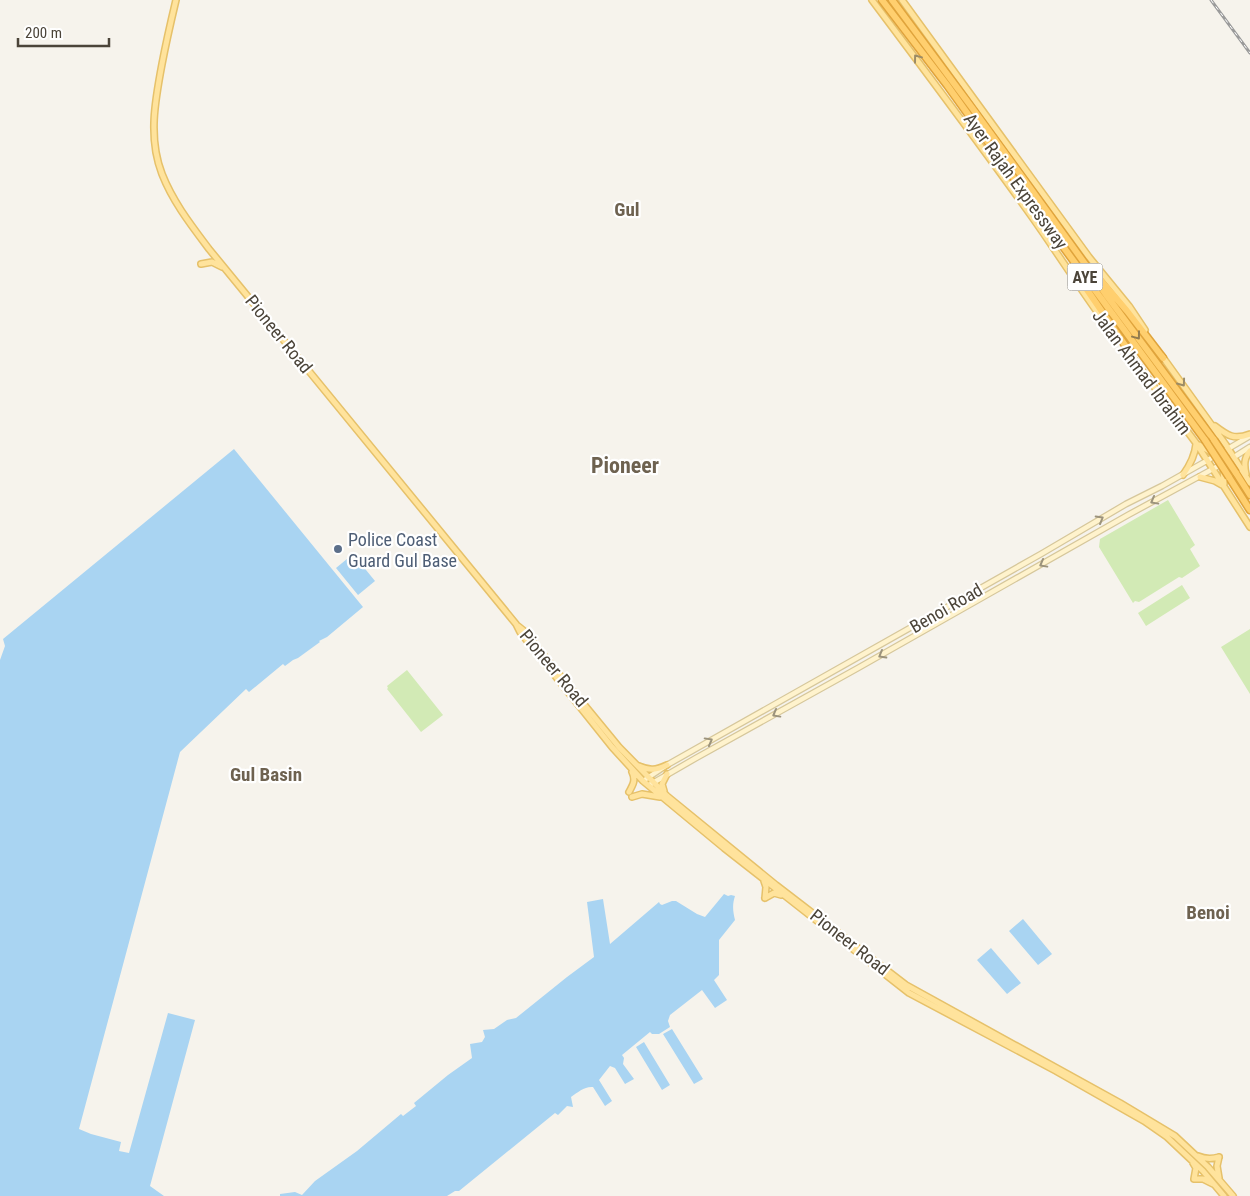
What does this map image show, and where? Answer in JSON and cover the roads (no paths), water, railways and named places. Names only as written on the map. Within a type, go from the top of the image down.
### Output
[{"type":"highway","name":"Ayer Rajah Expressway","points":[[882,0],[947,85],[1205,440],[1250,510]]},
{"type":"highway","name":"Ayer Rajah Expressway","points":[[892,0],[1107,296],[1217,439],[1239,472],[1250,495]]},
{"type":"highway","points":[[896,0],[924,43]]},
{"type":"highway","points":[[1059,241],[1081,281],[1131,354]]},
{"type":"highway","points":[[1088,268],[1121,303],[1163,358]]},
{"type":"main road","name":"Pioneer Road","points":[[176,0],[154,104],[156,150],[162,174],[173,197],[185,216],[228,272],[516,624],[542,660],[632,765],[643,781],[749,866],[906,985],[1120,1103],[1175,1136],[1196,1155],[1218,1183],[1224,1196]]},
{"type":"main road","name":"Jalan Ahmad Ibrahim","points":[[872,0],[966,124],[1099,316],[1131,354],[1196,443],[1223,458],[1249,480]]},
{"type":"main road","name":"Jalan Ahmad Ibrahim","points":[[902,0],[1089,257],[1129,306],[1163,358],[1209,421],[1223,458]]},
{"type":"main road","points":[[201,264],[215,263],[228,272]]},
{"type":"main road","points":[[1209,421],[1222,432],[1233,437],[1250,435]]},
{"type":"main road","name":"Benoi Road","points":[[648,786],[1127,516],[1214,470],[1223,458],[1250,435]]},
{"type":"main road","points":[[1183,475],[1194,457],[1196,443],[1223,458],[1225,487]]},
{"type":"main road","name":"Benoi Road","points":[[643,781],[667,765],[1126,504],[1183,475],[1250,447]]},
{"type":"main road","points":[[1249,480],[1244,468],[1246,457],[1250,451]]},
{"type":"main road","name":"Jalan Ahmad Ibrahim","points":[[1223,458],[1214,470],[1250,527]]},
{"type":"main road","points":[[1200,477],[1215,481],[1225,487]]},
{"type":"main road","name":"Pioneer Road","points":[[632,765],[648,777],[664,796]]},
{"type":"main road","points":[[667,765],[654,770],[632,765],[634,780],[631,795],[664,796],[662,784],[667,774]]},
{"type":"main road","name":"Pioneer Road","points":[[757,872],[764,881],[909,993],[1144,1121],[1167,1137],[1233,1196]]},
{"type":"main road","points":[[764,881],[766,887],[765,898],[774,893],[784,896]]},
{"type":"main road","points":[[1189,1157],[1196,1168],[1194,1179],[1218,1183],[1217,1166],[1219,1157],[1206,1159],[1196,1155]]},
{"type":"water","points":[[234,449],[363,607],[298,658],[285,666],[283,664],[249,692],[246,689],[180,752],[79,1129],[121,1142],[119,1151],[129,1153],[168,1013],[195,1020],[150,1186],[164,1196],[0,1196],[0,660],[5,646],[3,639]]},
{"type":"water","points":[[353,554],[375,581],[358,595],[336,568]]},
{"type":"water","points":[[724,894],[735,896],[733,908],[735,920],[719,940],[719,975],[714,980],[727,1000],[715,1008],[702,990],[670,1015],[668,1021],[670,1027],[659,1034],[652,1034],[650,1032],[622,1055],[624,1058],[623,1064],[634,1079],[625,1084],[615,1068],[610,1066],[599,1080],[612,1101],[605,1106],[593,1087],[587,1087],[571,1097],[573,1107],[567,1106],[558,1115],[555,1113],[459,1191],[455,1191],[447,1196],[280,1196],[280,1194],[295,1192],[302,1195],[315,1181],[357,1151],[401,1114],[403,1116],[416,1106],[414,1103],[472,1058],[470,1044],[482,1042],[485,1037],[483,1030],[494,1029],[507,1020],[516,1018],[594,957],[587,902],[603,899],[610,944],[659,902],[662,905],[676,901],[705,917]]},
{"type":"water","points":[[1023,919],[1052,954],[1038,965],[1009,931]]},
{"type":"water","points":[[991,948],[1021,983],[1007,994],[977,960]]},
{"type":"water","points":[[672,1029],[703,1079],[694,1084],[663,1034]]},
{"type":"water","points":[[644,1042],[670,1085],[662,1090],[636,1047]]},
{"type":"railway","points":[[1211,0],[1250,53]]},
{"type":"place","name":"Police Coast Guard Gul Base","points":[[338,549]]},
{"type":"district","name":"Gul","points":[[627,209]]},
{"type":"district","name":"Pioneer","points":[[625,465]]},
{"type":"district","name":"Gul Basin","points":[[266,774]]},
{"type":"district","name":"Benoi","points":[[1208,912]]}]
